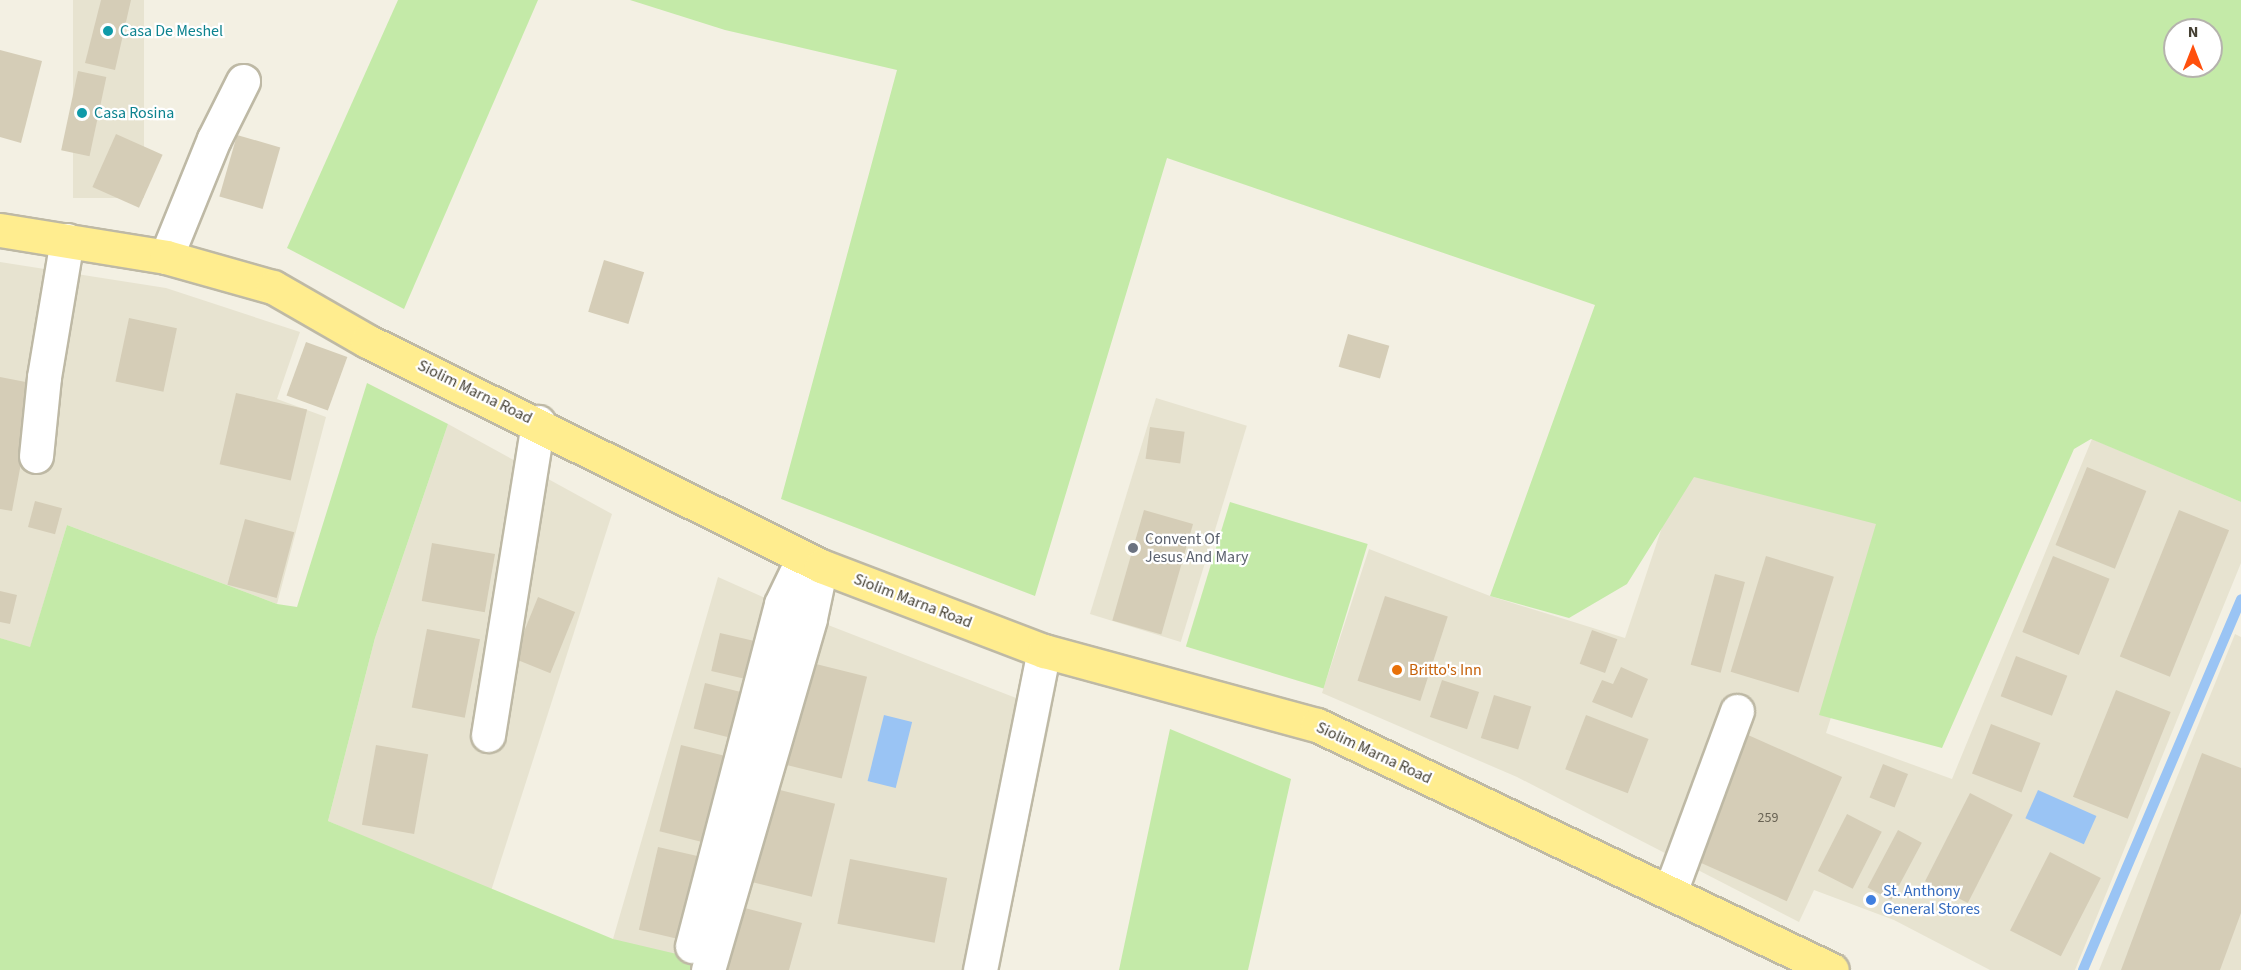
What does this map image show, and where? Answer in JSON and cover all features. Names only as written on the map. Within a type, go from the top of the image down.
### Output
[{"type":"main road","name":"Siolim Marna Road","points":[[0,230],[166,256],[273,287],[367,341],[538,422],[812,562],[1044,651],[1317,725],[1832,970]]},
{"type":"street","points":[[166,256],[214,139],[243,81]]},
{"type":"street","points":[[36,456],[44,377],[68,240]]},
{"type":"street","points":[[488,735],[538,422]]},
{"type":"street","points":[[700,958],[810,618],[812,562]]},
{"type":"street","points":[[980,970],[1044,651]]},
{"type":"street","points":[[1670,892],[1737,711]]},
{"type":"shaded area","points":[[73,0],[144,0],[144,198],[73,198]]},
{"type":"shaded area","points":[[0,262],[166,288],[300,332],[277,399],[326,417],[277,604],[67,525],[30,648],[0,638]]},
{"type":"shaded area","points":[[1156,398],[1247,426],[1181,642],[1090,614]]},
{"type":"shaded area","points":[[448,424],[612,514],[491,891],[328,821],[375,638]]},
{"type":"shaded area","points":[[2092,439],[2241,502],[2241,563],[2075,970],[1990,970],[1894,920],[1814,890],[1799,922],[1517,777],[1322,693],[1369,549],[1490,596],[1625,638],[1689,446],[1894,521],[1826,733],[1952,779]]},
{"type":"shaded area","points":[[718,577],[810,618],[1052,712],[998,970],[696,970],[613,939]]},
{"type":"shaded area","points":[[2235,634],[2241,637],[2241,970],[2099,970]]},
{"type":"green space","points":[[398,0],[538,0],[404,309],[287,248]]},
{"type":"green space","points":[[630,0],[2241,0],[2241,502],[2091,439],[2074,449],[1942,748],[1819,715],[1876,524],[1694,477],[1627,584],[1569,618],[1490,596],[1595,305],[1167,158],[1035,596],[781,499],[897,70],[725,30]]},
{"type":"green space","points":[[367,383],[448,424],[375,638],[328,821],[613,939],[698,959],[696,970],[0,970],[0,638],[30,647],[67,525],[277,604],[297,607]]},
{"type":"green space","points":[[1230,502],[1368,544],[1324,689],[1186,646]]},
{"type":"green space","points":[[1170,729],[1291,779],[1248,970],[1119,970]]},
{"type":"water","points":[[884,715],[912,722],[896,788],[868,781]]},
{"type":"water","points":[[2038,790],[2096,816],[2084,844],[2025,818]]},
{"type":"building","name":"Casa De Meshel","points":[[101,0],[131,0],[115,70],[85,63]]},
{"type":"building","points":[[0,50],[42,61],[21,143],[0,137]]},
{"type":"building","name":"Casa Rosina","points":[[78,71],[106,77],[90,156],[61,150]]},
{"type":"building","points":[[116,134],[163,155],[139,208],[92,187]]},
{"type":"building","points":[[237,135],[280,147],[263,209],[219,197]]},
{"type":"building","points":[[604,260],[644,272],[628,324],[588,312]]},
{"type":"building","points":[[129,318],[177,328],[163,392],[115,382]]},
{"type":"building","points":[[1348,334],[1389,346],[1380,379],[1339,367]]},
{"type":"building","points":[[306,342],[347,357],[328,411],[287,396]]},
{"type":"building","points":[[0,377],[36,384],[12,511],[0,509]]},
{"type":"building","points":[[236,393],[307,409],[291,481],[220,464]]},
{"type":"building","points":[[1150,427],[1185,432],[1180,464],[1146,459]]},
{"type":"building","points":[[2087,467],[2146,491],[2115,569],[2056,545]]},
{"type":"building","points":[[35,501],[62,508],[55,534],[28,527]]},
{"type":"building","points":[[1144,510],[1193,524],[1161,635],[1112,621]]},
{"type":"building","points":[[2179,510],[2229,530],[2170,677],[2120,656]]},
{"type":"building","points":[[245,519],[294,532],[277,598],[227,585]]},
{"type":"building","points":[[432,543],[495,554],[485,612],[422,601]]},
{"type":"building","points":[[1766,556],[1834,577],[1799,692],[1731,672]]},
{"type":"building","points":[[2053,556],[2110,579],[2079,655],[2022,632]]},
{"type":"building","points":[[1715,574],[1745,582],[1721,673],[1691,665]]},
{"type":"building","points":[[0,591],[17,595],[10,624],[0,622]]},
{"type":"building","points":[[1385,596],[1448,616],[1420,701],[1357,681]]},
{"type":"building","points":[[538,597],[575,612],[550,673],[513,658]]},
{"type":"building","points":[[427,629],[480,639],[465,718],[412,708]]},
{"type":"building","points":[[1592,630],[1617,639],[1605,673],[1580,664]]},
{"type":"building","points":[[720,633],[762,643],[753,681],[711,671]]},
{"type":"building","points":[[2016,656],[2067,676],[2052,716],[2001,696]]},
{"type":"building","points":[[804,661],[867,677],[842,779],[779,763]]},
{"type":"building","points":[[1621,667],[1648,679],[1632,718],[1592,702],[1602,680],[1613,684]]},
{"type":"building","points":[[1442,680],[1479,692],[1467,729],[1430,717]]},
{"type":"building","points":[[705,683],[746,693],[734,739],[694,729]]},
{"type":"building","points":[[2116,690],[2171,712],[2128,819],[2073,797]]},
{"type":"building","points":[[1494,695],[1531,706],[1518,749],[1481,738]]},
{"type":"building","points":[[1586,715],[1649,739],[1628,793],[1565,769]]},
{"type":"building","points":[[1991,724],[2040,743],[2021,792],[1972,773]]},
{"type":"building","points":[[1748,735],[1842,777],[1787,901],[1693,859]]},
{"type":"building","points":[[376,745],[428,754],[414,834],[362,825]]},
{"type":"building","points":[[681,745],[730,757],[708,843],[659,831]]},
{"type":"building","points":[[2202,753],[2241,768],[2241,913],[2220,970],[2121,970]]},
{"type":"building","points":[[1883,764],[1908,774],[1895,807],[1870,797]]},
{"type":"building","points":[[772,788],[835,804],[812,897],[749,881]]},
{"type":"building","points":[[1970,793],[2013,815],[1968,903],[1925,881]]},
{"type":"building","points":[[1847,814],[1882,832],[1853,889],[1818,871]]},
{"type":"building","points":[[1898,830],[1922,843],[1891,900],[1867,887]]},
{"type":"building","points":[[658,847],[703,857],[684,940],[639,930]]},
{"type":"building","points":[[2050,852],[2101,878],[2061,956],[2010,930]]},
{"type":"building","points":[[850,859],[947,878],[935,943],[837,924]]},
{"type":"building","points":[[741,907],[802,923],[789,970],[725,970]]},
{"type":"waterway","points":[[2083,970],[2241,599]]},
{"type":"place","name":"Casa De Meshel","points":[[108,31]]},
{"type":"place","name":"Casa Rosina","points":[[82,113]]},
{"type":"place","name":"Convent Of Jesus And Mary","points":[[1133,548]]},
{"type":"place","name":"Britto's Inn","points":[[1397,670]]},
{"type":"place","name":"St. Anthony General Stores","points":[[1871,900]]}]
